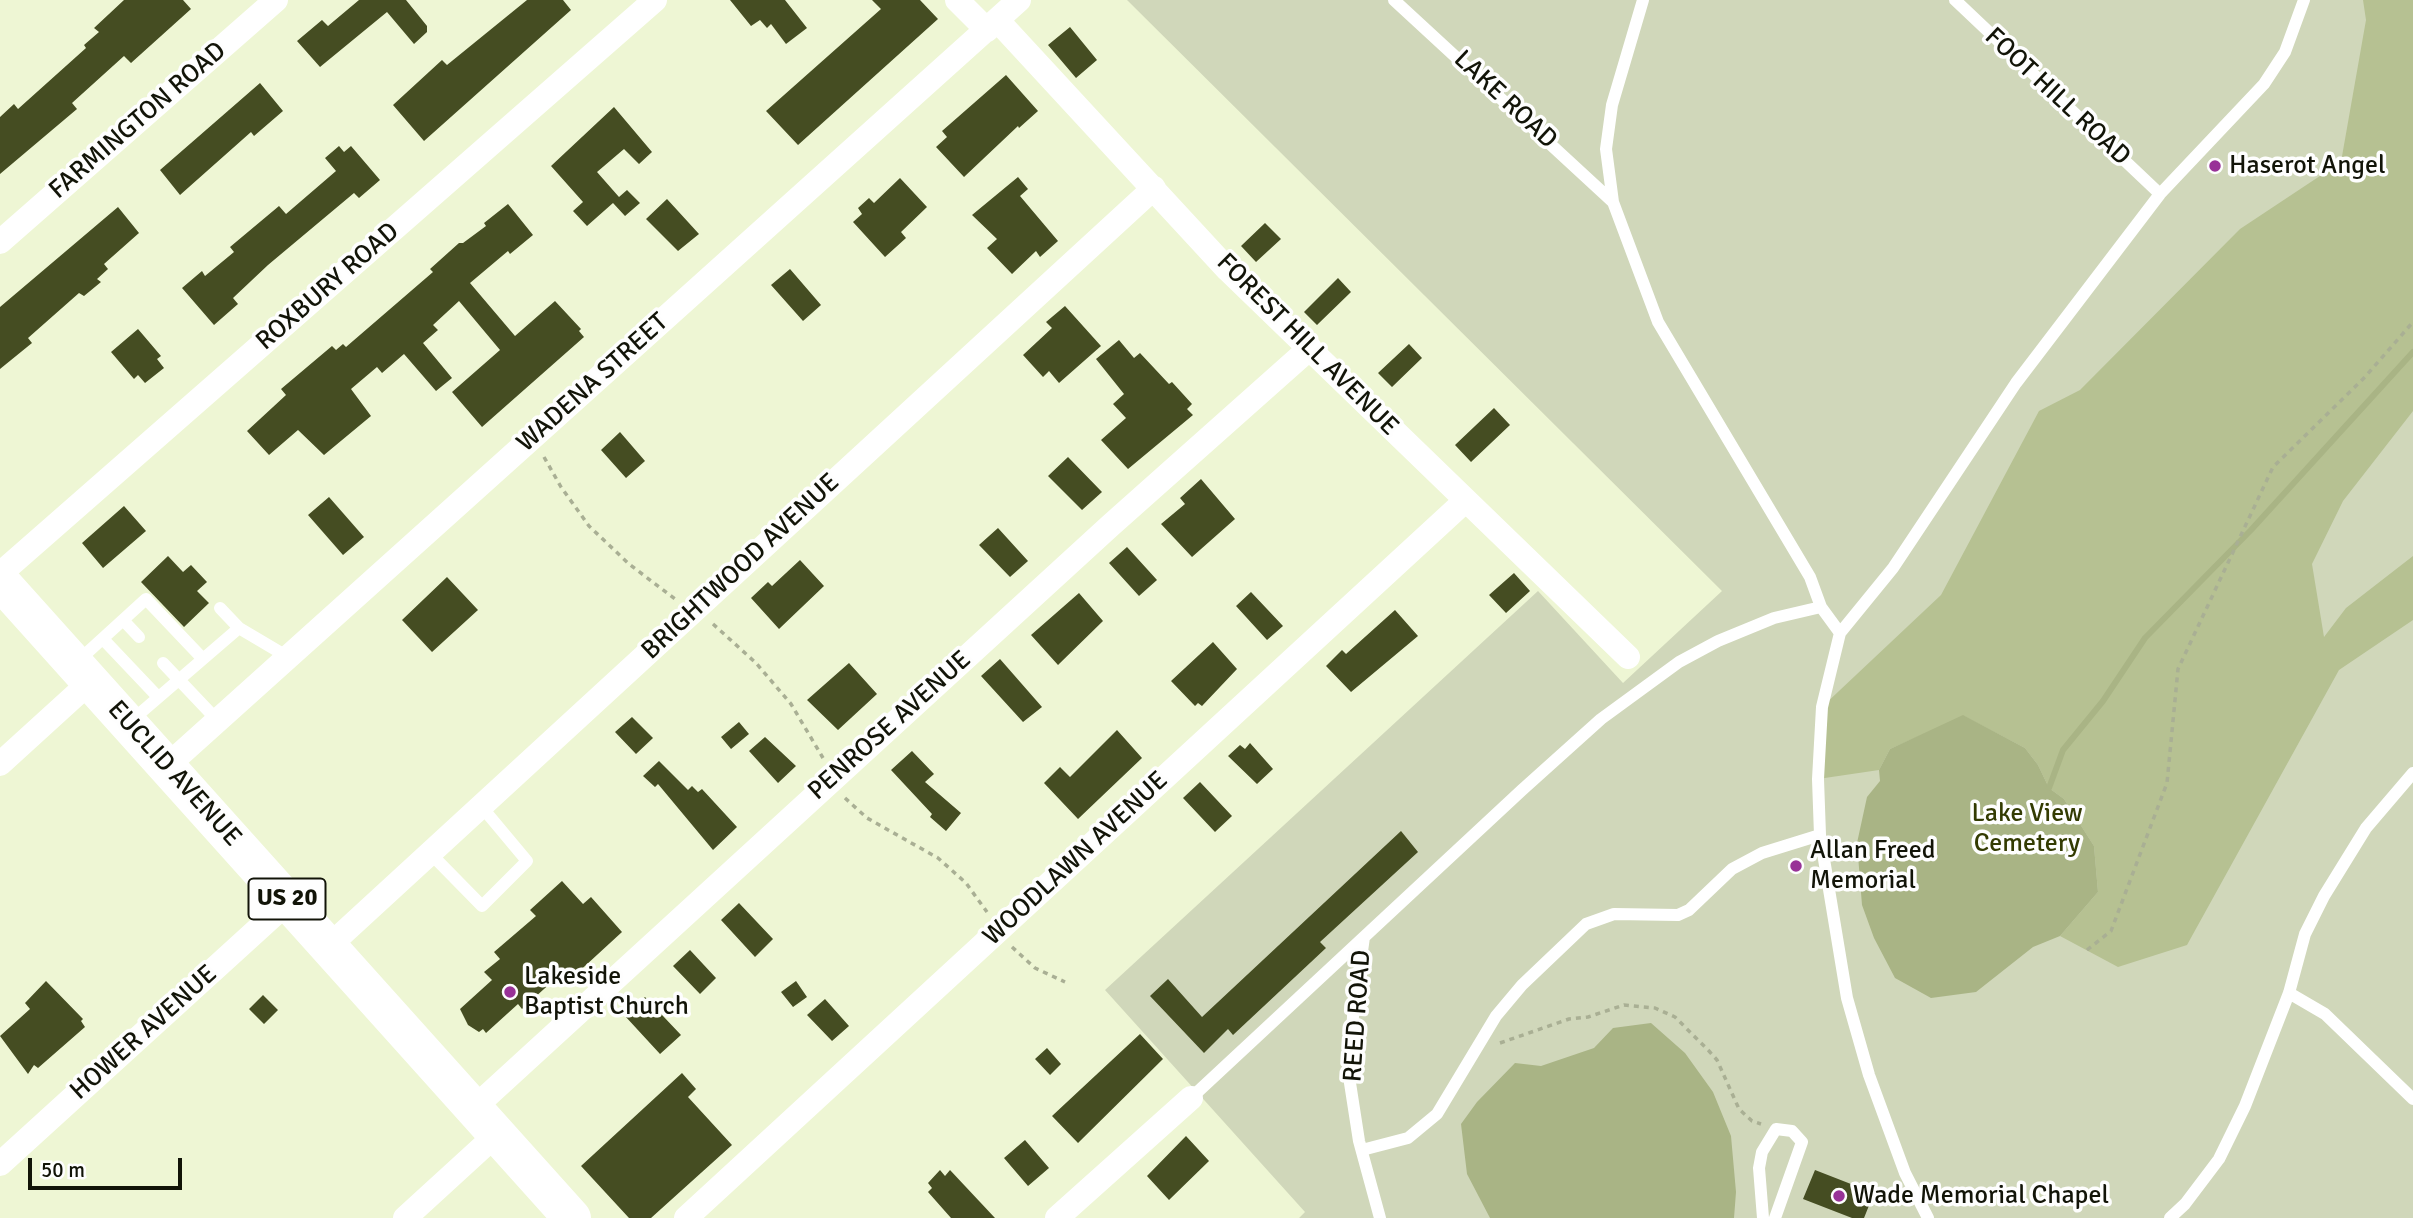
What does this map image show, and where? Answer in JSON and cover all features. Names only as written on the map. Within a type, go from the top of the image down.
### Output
[{"type":"main road","name":"EUCLID AVENUE","points":[[0,581],[572,1218]]},
{"type":"street","name":"FARMINGTON ROAD","points":[[0,242],[276,0]]},
{"type":"street","name":"ROXBURY ROAD","points":[[0,574],[655,0]]},
{"type":"street","name":"FOREST HILL AVENUE","points":[[957,0],[993,26],[1154,188],[1228,270],[1628,657]]},
{"type":"street","name":"WADENA STREET","points":[[167,766],[1019,0]]},
{"type":"street","name":"BRIGHTWOOD AVENUE","points":[[329,946],[1154,188]]},
{"type":"street","name":"PENROSE AVENUE","points":[[411,1216],[486,1121],[1080,553],[1310,348]]},
{"type":"street","name":"WOODLAWN AVENUE","points":[[686,1218],[1465,501]]},
{"type":"street","points":[[0,764],[82,673]]},
{"type":"street","name":"HOWER AVENUE","points":[[0,1164],[289,901]]},
{"type":"street","points":[[1057,1218],[1191,1098]]},
{"type":"lane","name":"LAKE ROAD","points":[[1394,0],[1613,202]]},
{"type":"lane","points":[[1643,0],[1612,105],[1606,149],[1613,202],[1658,322],[1810,577],[1821,607],[1840,633]]},
{"type":"lane","name":"FOOT HILL ROAD","points":[[1955,0],[2160,194]]},
{"type":"lane","points":[[1928,1218],[1900,1161],[1869,1076],[1847,998],[1820,835],[1818,779],[1822,707],[1840,633],[1885,579],[2017,383],[2160,194],[2264,84],[2284,52],[2304,0]]},
{"type":"lane","points":[[82,673],[103,639],[146,599],[203,659]]},
{"type":"lane","points":[[1191,1098],[1601,719],[1679,662],[1718,641],[1774,618],[1821,607]]},
{"type":"lane","points":[[220,608],[239,628],[288,657]]},
{"type":"lane","points":[[123,620],[139,637]]},
{"type":"lane","points":[[128,724],[239,628]]},
{"type":"lane","points":[[103,639],[158,697]]},
{"type":"lane","points":[[163,663],[218,720]]},
{"type":"lane","points":[[2170,1218],[2185,1204],[2219,1159],[2245,1106],[2289,993],[2305,934],[2324,897],[2366,828],[2413,773]]},
{"type":"lane","points":[[430,853],[482,906],[527,861],[481,806]]},
{"type":"lane","points":[[1362,1150],[1408,1138],[1437,1114],[1472,1053],[1522,985],[1586,925],[1614,914],[1678,915],[1689,910],[1732,869],[1762,853],[1820,835]]},
{"type":"lane","name":"REED ROAD","points":[[1364,937],[1353,1016],[1350,1083],[1362,1150],[1380,1218]]},
{"type":"lane","points":[[2289,993],[2325,1014],[2413,1099]]},
{"type":"lane","points":[[1763,1218],[1759,1168],[1762,1152],[1776,1129],[1792,1131],[1802,1142],[1775,1218]]},
{"type":"path","points":[[2087,950],[2111,931],[2166,783],[2178,669],[2273,467],[2364,377],[2413,322]]},
{"type":"path","points":[[544,456],[573,504],[599,536],[654,585],[694,611],[741,648],[776,686],[804,721],[825,762]]},
{"type":"path","points":[[842,794],[867,818],[920,846],[950,867],[977,896],[1018,954],[1035,968],[1065,982]]},
{"type":"path","points":[[1472,1053],[1569,1019],[1588,1017],[1625,1005],[1655,1008],[1675,1017],[1717,1060],[1739,1109],[1752,1121],[1776,1129]]},
{"type":"green space","name":"Lake View Cemetery","points":[[1127,0],[2413,0],[2413,1218],[1299,1218],[1305,1212],[1105,990],[1538,591],[1623,683],[1722,591]]},
{"type":"shaded area","points":[[2363,0],[2413,0],[2413,411],[2343,501],[2312,564],[2324,637],[2346,608],[2413,556],[2413,620],[2339,670],[2187,945],[2118,967],[2060,936],[2098,892],[2094,846],[2064,799],[2049,788],[2038,765],[2025,748],[1964,716],[1890,749],[1879,770],[1818,779],[1822,707],[1941,595],[2039,411],[2080,390],[2240,229],[2341,162],[2366,20]]},
{"type":"shaded area","points":[[1963,715],[2025,748],[2038,765],[2049,788],[2064,799],[2094,846],[2098,892],[2060,936],[2033,947],[1976,992],[1931,998],[1895,978],[1874,938],[1862,905],[1857,843],[1867,797],[1880,781],[1879,770],[1890,749]]},
{"type":"shaded area","points":[[1651,1023],[1685,1053],[1713,1092],[1731,1136],[1736,1192],[1734,1218],[1490,1218],[1467,1174],[1461,1124],[1477,1102],[1515,1063],[1541,1066],[1594,1048],[1613,1028]]},
{"type":"building","points":[[124,0],[183,0],[191,9],[131,63],[124,56],[72,103],[77,109],[0,174],[0,117],[14,104],[18,109],[86,48],[84,45],[99,32],[94,28]]},
{"type":"building","points":[[359,0],[406,0],[427,26],[427,32],[414,44],[387,12],[320,67],[297,41],[322,20],[328,26]]},
{"type":"building","points":[[527,0],[563,0],[571,10],[424,141],[393,105],[442,60],[447,65]]},
{"type":"building","points":[[730,0],[785,0],[807,28],[786,44],[771,24],[767,28],[760,20],[751,26]]},
{"type":"building","points":[[872,0],[920,0],[938,19],[798,145],[766,111],[881,9]]},
{"type":"building","points":[[1070,27],[1097,60],[1076,78],[1048,45]]},
{"type":"building","points":[[1006,75],[1038,111],[1019,128],[1018,126],[964,177],[936,147],[947,137],[942,131]]},
{"type":"building","points":[[260,83],[283,111],[254,136],[251,132],[180,195],[160,170]]},
{"type":"building","points":[[614,107],[652,152],[639,164],[624,149],[597,172],[619,197],[627,190],[640,203],[625,216],[613,203],[587,226],[573,211],[583,202],[551,166]]},
{"type":"building","points":[[339,146],[344,152],[351,146],[380,180],[359,198],[354,193],[268,265],[233,298],[238,304],[214,325],[182,288],[202,271],[205,276],[234,252],[230,247],[279,206],[286,214],[336,171],[325,158]]},
{"type":"building","points":[[1018,177],[1028,189],[1020,196],[1058,241],[1040,257],[1036,251],[1012,274],[987,248],[997,239],[972,215]]},
{"type":"building","points":[[900,178],[927,207],[901,232],[906,238],[885,257],[853,222],[862,214],[858,208],[869,198],[874,203]]},
{"type":"building","points":[[667,199],[699,234],[678,251],[646,219]]},
{"type":"building","points":[[508,204],[533,235],[510,254],[508,251],[470,283],[515,336],[555,301],[581,329],[579,331],[584,337],[482,427],[452,392],[500,350],[459,301],[433,325],[438,330],[423,343],[452,378],[436,391],[404,354],[382,373],[377,367],[351,389],[371,416],[324,455],[298,430],[269,455],[247,431],[286,395],[281,389],[332,346],[336,350],[343,344],[346,347],[433,272],[430,269],[459,243],[463,243],[486,226],[484,223]]},
{"type":"building","points":[[118,207],[139,233],[104,264],[108,269],[97,279],[101,282],[84,296],[79,293],[28,338],[32,343],[0,369],[0,307]]},
{"type":"building","points":[[1265,223],[1281,239],[1256,262],[1241,246]]},
{"type":"building","points":[[790,269],[821,305],[803,321],[771,285]]},
{"type":"building","points":[[1338,278],[1351,292],[1317,325],[1304,312]]},
{"type":"building","points":[[1065,306],[1101,346],[1059,383],[1049,371],[1043,377],[1023,355],[1052,328],[1046,322]]},
{"type":"building","points":[[138,329],[161,356],[157,359],[164,368],[145,383],[138,375],[134,379],[111,352]]},
{"type":"building","points":[[1119,340],[1134,358],[1140,353],[1169,384],[1172,382],[1192,404],[1187,409],[1193,415],[1128,469],[1101,440],[1126,418],[1113,404],[1124,394],[1096,359]]},
{"type":"building","points":[[1409,344],[1422,358],[1392,387],[1378,373]]},
{"type":"building","points":[[1494,408],[1510,425],[1471,462],[1455,445]]},
{"type":"building","points":[[620,432],[645,461],[626,478],[601,450]]},
{"type":"building","points":[[1068,457],[1102,492],[1082,510],[1048,476]]},
{"type":"building","points":[[1201,479],[1235,519],[1192,557],[1161,524],[1185,504],[1180,498]]},
{"type":"building","points":[[329,497],[364,537],[343,555],[308,515]]},
{"type":"building","points":[[124,506],[146,531],[103,568],[82,543]]},
{"type":"building","points":[[998,528],[1028,561],[1010,577],[979,545]]},
{"type":"building","points":[[1127,547],[1157,580],[1139,596],[1109,563]]},
{"type":"building","points":[[168,556],[183,572],[191,565],[207,582],[197,591],[209,603],[184,627],[141,582]]},
{"type":"building","points":[[800,560],[824,586],[779,629],[751,598],[768,582],[772,586]]},
{"type":"building","points":[[1514,573],[1530,591],[1506,613],[1489,595]]},
{"type":"building","points":[[447,577],[478,610],[432,652],[402,620]]},
{"type":"building","points":[[1251,592],[1283,626],[1267,640],[1236,606]]},
{"type":"building","points":[[1079,593],[1103,621],[1058,665],[1031,635]]},
{"type":"building","points":[[1395,610],[1418,636],[1351,692],[1326,666],[1342,650],[1346,654]]},
{"type":"building","points":[[1213,642],[1237,669],[1202,706],[1198,703],[1195,706],[1171,681]]},
{"type":"building","points":[[1000,659],[1042,707],[1023,722],[981,676]]},
{"type":"building","points":[[849,663],[877,694],[838,730],[807,700]]},
{"type":"building","points":[[632,717],[653,738],[636,754],[615,732]]},
{"type":"building","points":[[739,722],[749,734],[731,749],[721,737]]},
{"type":"building","points":[[1117,730],[1142,758],[1078,819],[1044,783],[1060,767],[1070,777]]},
{"type":"building","points":[[765,737],[796,766],[778,783],[749,751]]},
{"type":"building","points":[[1250,743],[1273,769],[1257,784],[1228,756],[1240,745],[1245,749]]},
{"type":"building","points":[[912,751],[934,774],[925,782],[961,813],[946,831],[930,817],[932,814],[891,770]]},
{"type":"building","points":[[659,761],[688,790],[692,786],[698,792],[702,789],[737,827],[713,850],[658,784],[655,787],[643,776]]},
{"type":"building","points":[[1200,782],[1232,816],[1215,832],[1183,798]]},
{"type":"building","points":[[1401,831],[1418,852],[1320,942],[1326,948],[1233,1035],[1228,1029],[1204,1053],[1150,996],[1168,979],[1202,1017]]},
{"type":"building","points":[[562,881],[583,904],[591,897],[622,932],[573,977],[566,969],[522,1009],[518,1004],[486,1033],[483,1029],[479,1032],[468,1025],[460,1009],[492,980],[484,972],[500,959],[494,952],[536,916],[530,910]]},
{"type":"building","points":[[739,903],[773,939],[755,957],[721,920]]},
{"type":"building","points":[[690,950],[716,978],[700,994],[673,966]]},
{"type":"building","points":[[46,981],[83,1019],[81,1021],[85,1027],[38,1068],[34,1065],[28,1074],[0,1036],[30,1009],[25,1003]]},
{"type":"building","points":[[796,981],[807,997],[793,1007],[781,992]]},
{"type":"building","points":[[263,995],[278,1010],[264,1024],[249,1009]]},
{"type":"building","points":[[645,997],[681,1035],[660,1054],[625,1016]]},
{"type":"building","points":[[825,999],[849,1026],[832,1041],[807,1015]]},
{"type":"building","points":[[1140,1034],[1163,1059],[1078,1143],[1052,1116]]},
{"type":"building","points":[[1047,1048],[1061,1064],[1050,1075],[1035,1059]]},
{"type":"building","points":[[682,1073],[696,1089],[688,1097],[732,1145],[651,1218],[629,1218],[581,1166]]},
{"type":"building","points":[[1186,1136],[1209,1161],[1169,1200],[1147,1176]]},
{"type":"building","points":[[1025,1140],[1049,1168],[1028,1186],[1004,1158]]},
{"type":"building","points":[[940,1170],[945,1176],[950,1170],[995,1218],[951,1218],[928,1192],[932,1188],[928,1183]]},
{"type":"building","name":"Wade Memorial Chapel","points":[[1815,1170],[1874,1193],[1864,1218],[1852,1218],[1803,1199]]},
{"type":"waterway","points":[[2049,788],[2063,750],[2103,701],[2145,638],[2251,530],[2413,352]]},
{"type":"place","name":"Haserot Angel","points":[[2215,166]]},
{"type":"place","name":"Allan Freed Memorial","points":[[1796,866]]},
{"type":"place","name":"Lakeside Baptist Church","points":[[510,992]]},
{"type":"place","name":"Wade Memorial Chapel","points":[[1839,1196]]}]
